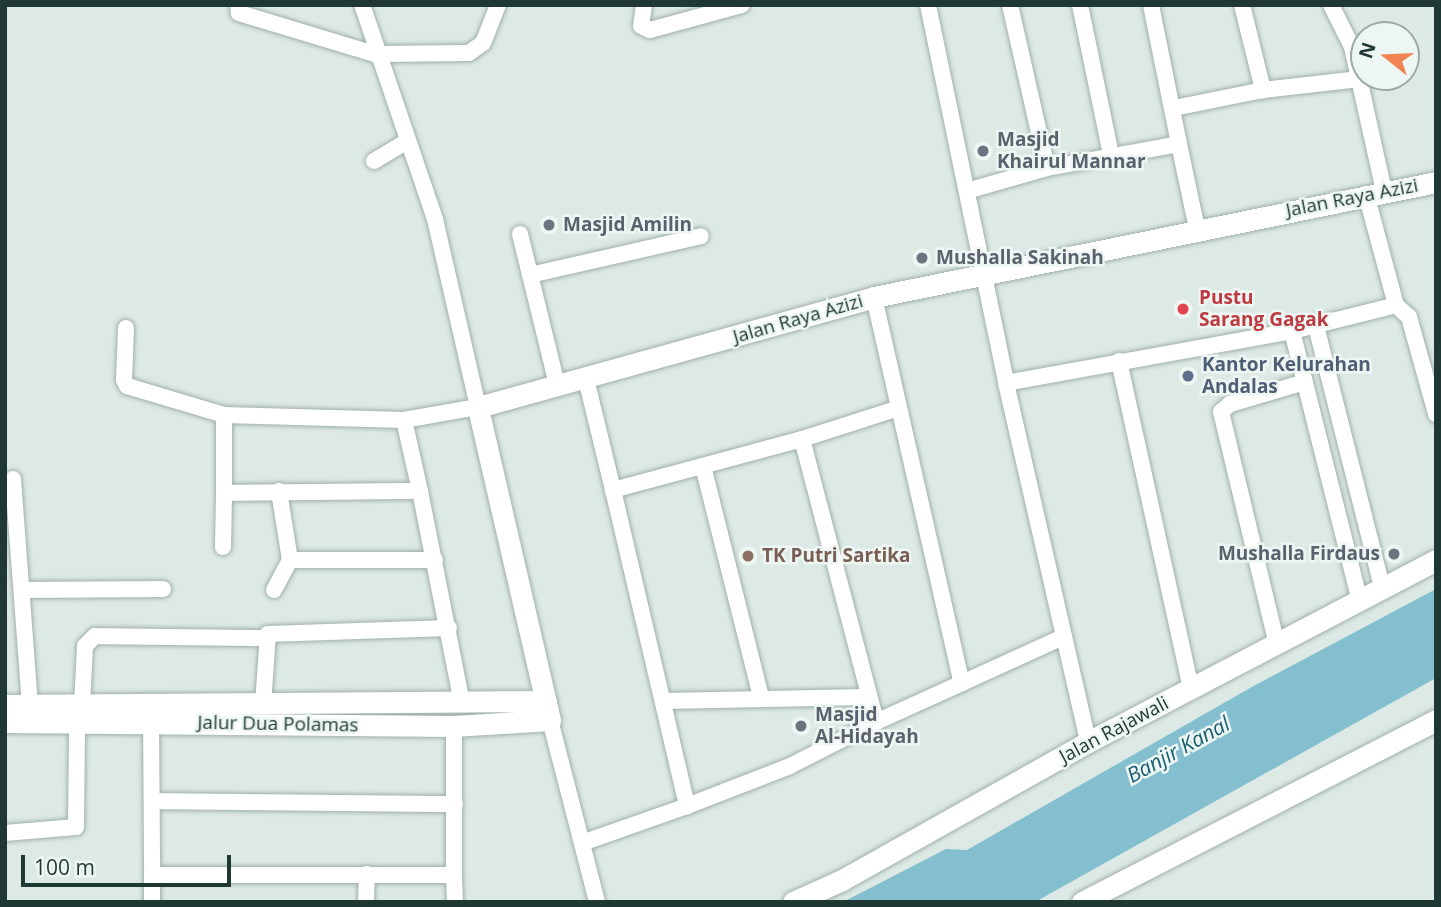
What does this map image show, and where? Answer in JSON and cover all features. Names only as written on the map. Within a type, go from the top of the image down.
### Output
[{"type":"street","points":[[238,5],[239,13],[375,54],[469,53],[483,43],[498,5]]},
{"type":"street","points":[[362,5],[375,54],[435,219],[548,710],[597,902]]},
{"type":"street","points":[[644,5],[641,26],[650,30],[742,5]]},
{"type":"street","points":[[928,5],[970,190],[1006,383],[1088,743]]},
{"type":"street","points":[[1010,5],[1047,168]]},
{"type":"street","points":[[1080,5],[1111,155]]},
{"type":"street","points":[[1151,5],[1197,229]]},
{"type":"street","points":[[1242,5],[1263,90]]},
{"type":"street","points":[[1331,5],[1350,43]]},
{"type":"street","points":[[1174,108],[1263,90],[1350,80]]},
{"type":"street","points":[[1361,91],[1375,192],[1396,305],[1409,317],[1436,414]]},
{"type":"street","points":[[374,161],[406,142]]},
{"type":"street","points":[[970,190],[1047,168],[1179,144]]},
{"type":"street","name":"Jalan Raya Azizi","points":[[478,407],[874,297],[1375,192],[1436,182]]},
{"type":"street","points":[[520,234],[557,385]]},
{"type":"street","points":[[530,275],[701,236]]},
{"type":"street","points":[[874,297],[962,683]]},
{"type":"street","points":[[1006,383],[1292,331],[1396,305]]},
{"type":"street","points":[[1316,326],[1383,590]]},
{"type":"street","points":[[126,328],[124,380],[128,386],[224,415],[404,420],[478,407]]},
{"type":"street","points":[[1292,331],[1360,601]]},
{"type":"street","points":[[1119,361],[1191,689]]},
{"type":"street","points":[[586,379],[687,806]]},
{"type":"street","points":[[1277,645],[1221,412],[1230,404],[1305,382]]},
{"type":"street","points":[[613,490],[802,439],[899,408]]},
{"type":"street","points":[[223,547],[224,415]]},
{"type":"street","points":[[404,420],[449,628],[462,703]]},
{"type":"street","points":[[802,439],[867,697],[876,722]]},
{"type":"street","points":[[1324,457],[1348,451]]},
{"type":"street","points":[[703,467],[761,697]]},
{"type":"street","points":[[13,479],[24,590],[30,705]]},
{"type":"street","points":[[274,590],[290,560],[279,491]]},
{"type":"street","points":[[224,493],[420,491]]},
{"type":"street","points":[[290,560],[435,560]]},
{"type":"street","name":"Jalan Rajawali","points":[[793,902],[842,880],[1088,743],[1436,560]]},
{"type":"street","points":[[24,590],[163,589]]},
{"type":"street","points":[[5,833],[76,827],[85,646],[95,636],[264,638],[274,633],[449,628]]},
{"type":"street","points":[[582,843],[790,766],[876,722],[1063,637]]},
{"type":"street","points":[[263,704],[264,638]]},
{"type":"street","points":[[663,701],[867,697]]},
{"type":"street","name":"Jalur Dua Polamas","points":[[151,714],[263,704],[462,703],[548,710]]},
{"type":"street","name":"Jalur Dua Polamas","points":[[5,705],[30,705],[80,714]]},
{"type":"street","name":"Jalur Dua Polamas","points":[[5,723],[80,714],[151,714],[454,726],[548,710]]},
{"type":"street","points":[[151,714],[152,902]]},
{"type":"street","points":[[1082,902],[1436,720]]},
{"type":"street","points":[[454,726],[455,902]]},
{"type":"street","points":[[152,801],[455,804]]},
{"type":"street","points":[[366,902],[367,874]]},
{"type":"street","points":[[152,875],[454,875]]},
{"type":"water","name":"Banjir Kanal","points":[[1436,589],[1436,678],[1035,902],[843,902],[946,849],[967,850],[1250,688]]},
{"type":"place","name":"Masjid Khairul Mannar","points":[[983,151]]},
{"type":"place","name":"Masjid Amilin","points":[[549,225]]},
{"type":"place","name":"Mushalla Sakinah","points":[[922,258]]},
{"type":"place","name":"Pustu Sarang Gagak","points":[[1183,309]]},
{"type":"place","name":"Kantor Kelurahan Andalas","points":[[1188,376]]},
{"type":"place","name":"Mushalla Firdaus","points":[[1394,554]]},
{"type":"place","name":"TK Putri Sartika","points":[[748,556]]},
{"type":"place","name":"Masjid Al-Hidayah","points":[[801,726]]}]
